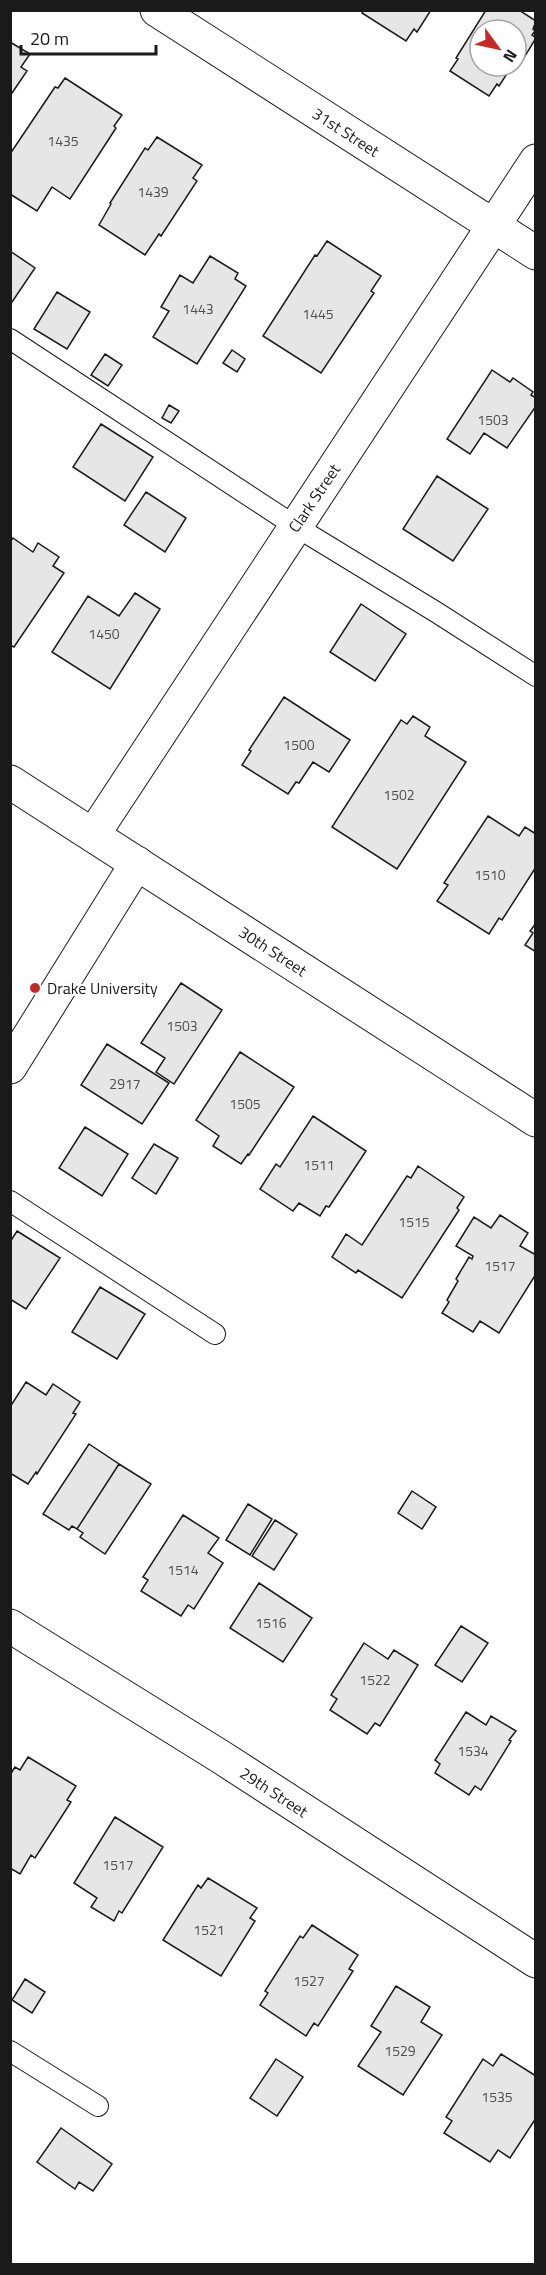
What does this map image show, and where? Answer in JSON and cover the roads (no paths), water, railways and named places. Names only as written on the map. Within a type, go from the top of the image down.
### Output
[{"type":"street","name":"31st Street","points":[[157,10],[536,253]]},
{"type":"street","name":"Clark Street","points":[[93,835],[536,161]]},
{"type":"street","name":"30th Street","points":[[10,782],[536,1120]]},
{"type":"street","points":[[10,1067],[137,863]]},
{"type":"street","name":"29th Street","points":[[10,1626],[221,1757],[536,1961]]},
{"type":"lane","points":[[10,339],[295,526],[536,676]]},
{"type":"lane","points":[[10,1201],[214,1334]]},
{"type":"lane","points":[[10,2051],[98,2106]]},
{"type":"place","name":"Drake University","points":[[35,988]]}]
